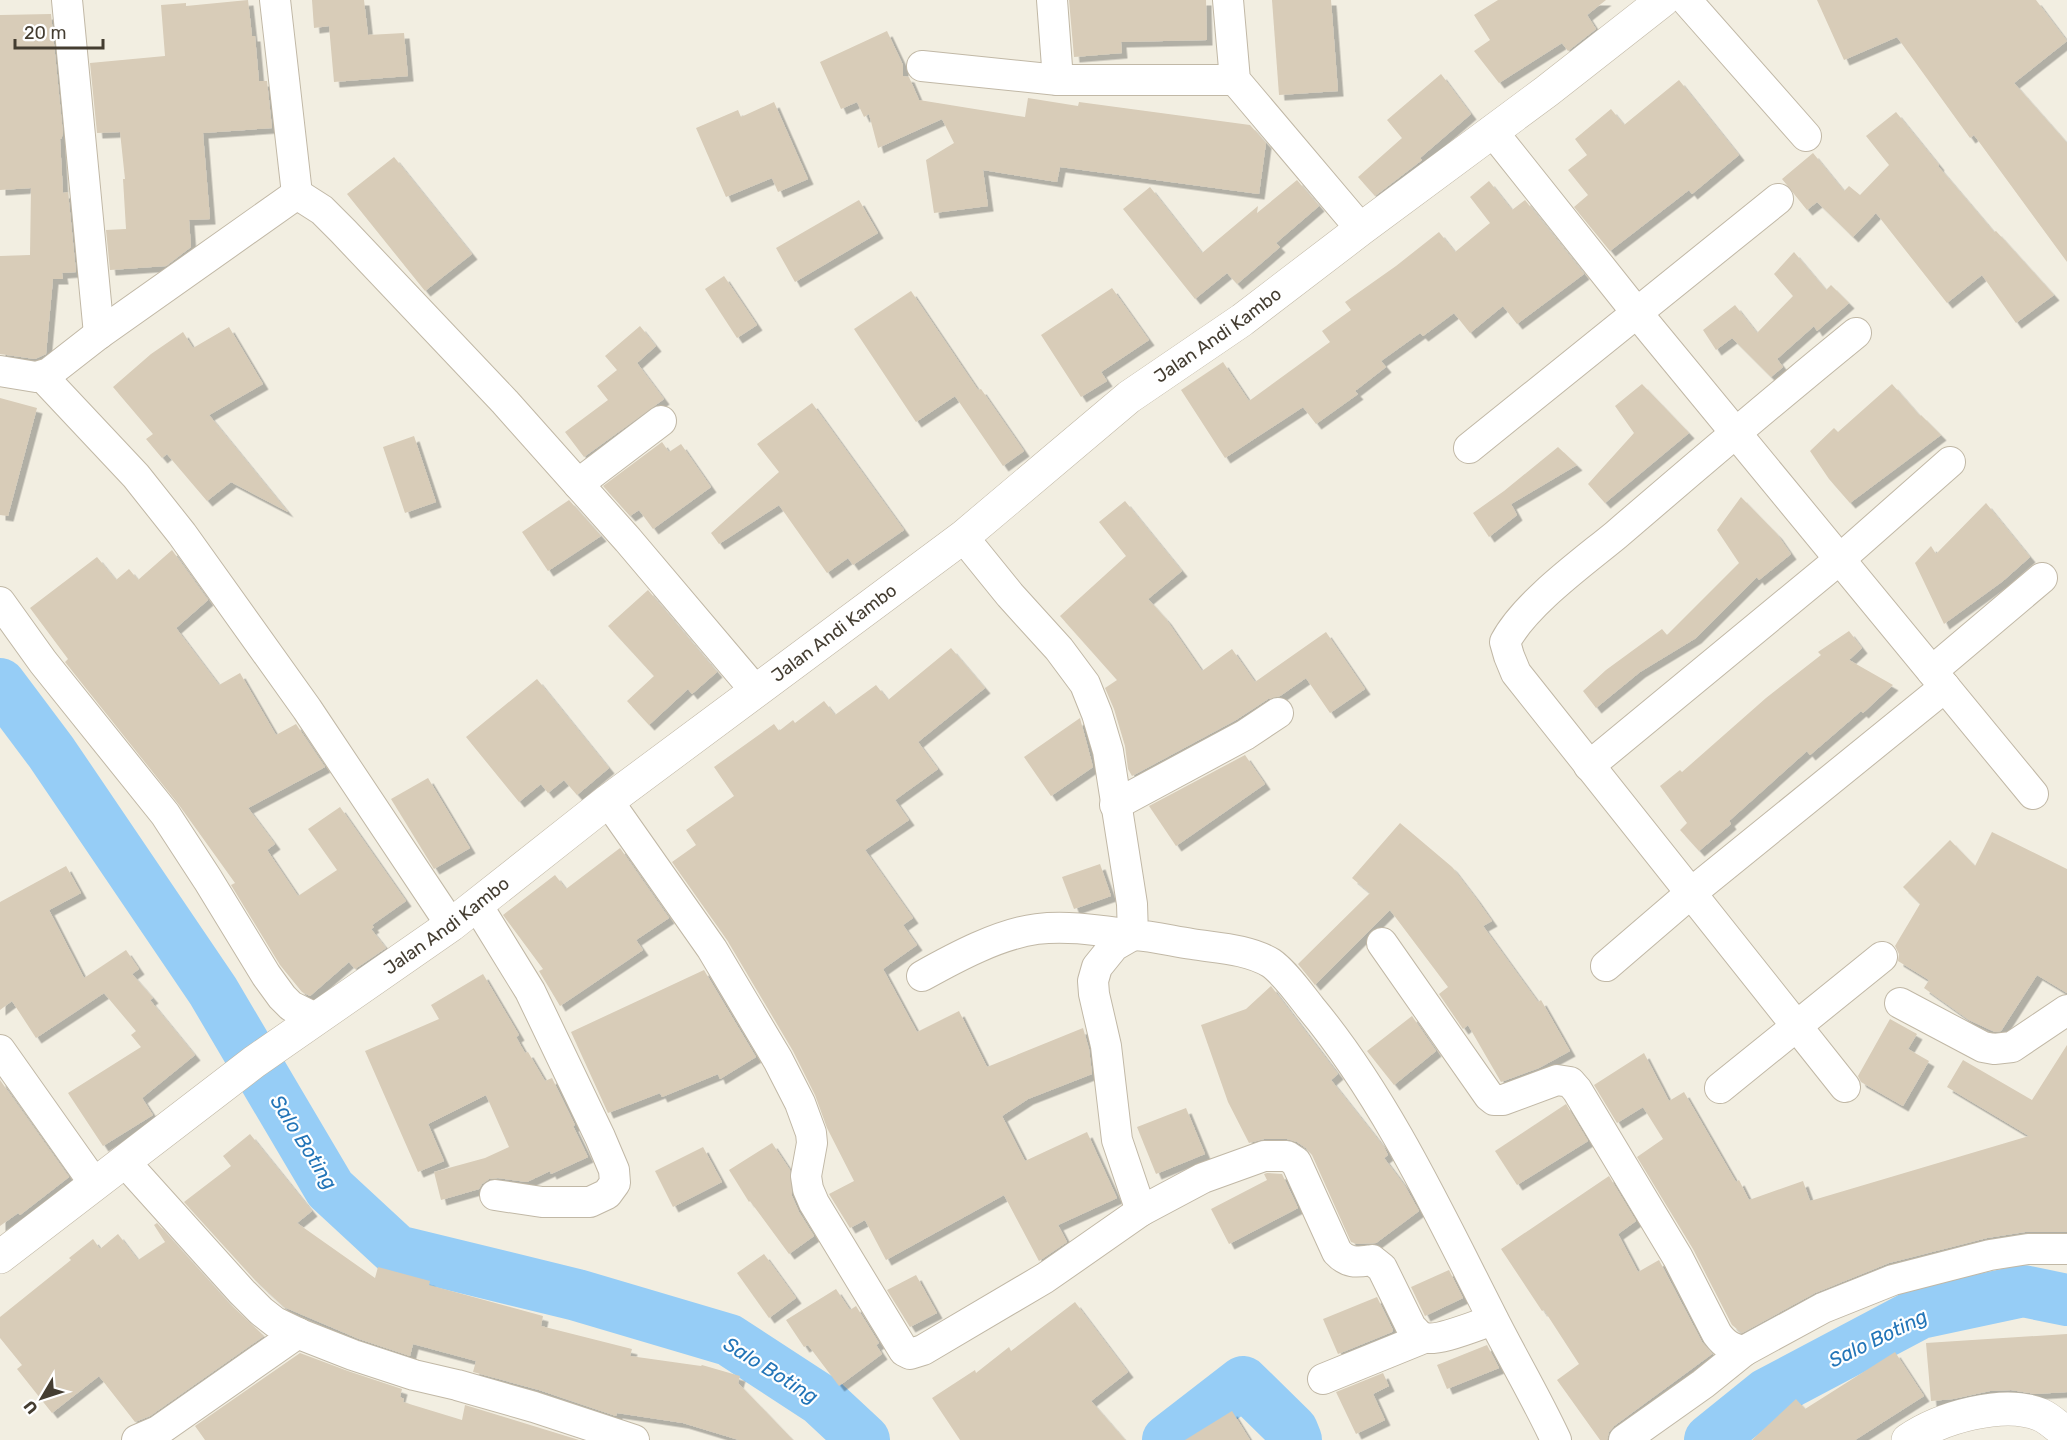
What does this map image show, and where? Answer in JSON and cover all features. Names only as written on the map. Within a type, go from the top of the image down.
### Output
[{"type":"street","points":[[67,0],[99,334]]},
{"type":"street","points":[[275,0],[297,194]]},
{"type":"street","points":[[1053,0],[1058,80]]},
{"type":"street","points":[[1227,0],[1235,80],[1361,229]]},
{"type":"street","name":"Jalan Andi Kambo","points":[[0,1257],[208,1096],[306,1025],[451,926],[608,801],[963,537],[1129,397],[1242,320],[1547,91],[1663,0]]},
{"type":"street","points":[[1686,0],[1806,136]]},
{"type":"street","points":[[922,66],[1058,80],[1235,80]]},
{"type":"street","points":[[1492,131],[1637,313],[2033,794]]},
{"type":"street","points":[[0,371],[26,376],[42,376],[59,366],[99,334],[297,194]]},
{"type":"street","points":[[297,194],[322,210],[505,402],[755,690]]},
{"type":"street","points":[[1469,448],[1778,199]]},
{"type":"street","points":[[1845,1087],[1516,673],[1505,642],[1514,626],[1554,587],[1735,432],[1856,333]]},
{"type":"street","points":[[42,376],[136,476],[189,542],[307,709],[451,926]]},
{"type":"street","points":[[578,484],[661,421]]},
{"type":"street","points":[[1589,766],[1840,559],[1950,462]]},
{"type":"street","points":[[963,537],[1010,595],[1059,649],[1085,684],[1108,750],[1132,904],[1133,935]]},
{"type":"street","points":[[1606,966],[1939,679],[2042,578]]},
{"type":"street","points":[[0,602],[109,747],[165,814],[266,975],[306,1025]]},
{"type":"street","points":[[1115,805],[1245,735],[1278,713]]},
{"type":"street","points":[[608,801],[712,949],[778,1060],[800,1103],[811,1133],[812,1143],[806,1176],[814,1203],[904,1352],[910,1354],[923,1350],[1045,1278],[1141,1211],[1203,1178],[1264,1156],[1287,1156],[1296,1162],[1337,1252],[1352,1263],[1372,1260],[1376,1262],[1382,1268],[1411,1327],[1424,1338]]},
{"type":"street","points":[[477,905],[530,991],[614,1170],[615,1183],[607,1194],[590,1202],[542,1202],[495,1195]]},
{"type":"street","points":[[922,976],[972,950],[1036,929],[1071,928],[1133,935],[1239,952],[1272,964],[1336,1037],[1357,1068],[1428,1191],[1556,1440]]},
{"type":"street","points":[[1133,935],[1114,946],[1097,967],[1093,981],[1106,1046],[1117,1140],[1141,1211]]},
{"type":"street","points":[[1382,943],[1494,1100],[1503,1100],[1557,1080],[1570,1082],[1577,1089],[1677,1258],[1717,1334],[1724,1343],[1744,1351]]},
{"type":"street","points":[[1720,1088],[1882,957]]},
{"type":"street","points":[[1900,1003],[1983,1047],[1994,1049],[2012,1047],[2067,1010]]},
{"type":"street","points":[[0,1050],[94,1183]]},
{"type":"street","points":[[124,1161],[261,1311],[275,1322],[352,1355],[414,1375],[534,1407],[634,1440]]},
{"type":"street","points":[[1624,1440],[1703,1384],[1744,1351],[1823,1308],[1893,1280],[1990,1255],[2028,1249],[2067,1250]]},
{"type":"street","points":[[1323,1379],[1424,1338],[1434,1338],[1493,1320]]},
{"type":"street","points":[[137,1440],[158,1431],[298,1333]]},
{"type":"street","points":[[1908,1440],[1920,1431],[1937,1424],[1981,1411],[2007,1408],[2028,1410],[2043,1416],[2067,1434]]},
{"type":"building","points":[[248,0],[252,36],[255,36],[259,81],[267,81],[272,128],[203,133],[210,219],[189,220],[191,247],[166,266],[110,270],[106,230],[126,229],[123,179],[125,179],[120,132],[97,133],[90,63],[165,56],[161,5],[186,3],[186,6]]},
{"type":"building","points":[[312,0],[364,0],[368,35],[404,33],[408,76],[334,82],[329,26],[314,28]]},
{"type":"building","points":[[1069,0],[1206,0],[1207,40],[1121,42],[1122,53],[1074,57]]},
{"type":"building","points":[[1272,0],[1331,0],[1338,91],[1279,95]]},
{"type":"building","points":[[1498,0],[1606,0],[1587,15],[1596,29],[1568,51],[1562,43],[1499,83],[1474,51],[1490,40],[1474,15]]},
{"type":"building","points":[[1817,0],[2036,0],[2067,41],[2014,83],[2067,143],[2067,262],[1974,135],[1970,138],[1897,37],[1844,60]]},
{"type":"building","points":[[51,14],[63,134],[60,139],[63,193],[68,192],[76,272],[62,273],[63,279],[53,279],[46,354],[35,359],[0,354],[0,256],[30,255],[31,188],[0,190],[0,15]]},
{"type":"building","points":[[887,31],[903,65],[903,76],[909,77],[919,100],[1025,117],[1028,98],[1078,106],[1079,102],[1250,125],[1266,143],[1259,194],[1060,167],[1057,182],[983,170],[988,206],[934,213],[926,160],[954,143],[942,119],[878,148],[869,114],[864,117],[857,102],[841,109],[820,62]]},
{"type":"building","points":[[1441,74],[1471,114],[1420,158],[1422,160],[1375,196],[1358,177],[1402,138],[1387,120]]},
{"type":"building","points":[[1679,80],[1739,155],[1692,194],[1689,190],[1610,251],[1574,207],[1588,195],[1568,170],[1587,155],[1575,139],[1611,109],[1624,125]]},
{"type":"building","points":[[774,102],[808,179],[778,192],[772,178],[726,197],[696,128],[738,110],[741,117]]},
{"type":"building","points":[[1896,112],[1994,232],[1996,231],[2054,295],[2016,323],[1982,275],[1947,303],[1876,213],[1853,237],[1817,202],[1807,210],[1782,179],[1813,153],[1844,191],[1849,186],[1860,195],[1889,165],[1866,136]]},
{"type":"building","points":[[394,157],[472,254],[425,291],[347,194]]},
{"type":"building","points":[[1297,180],[1319,206],[1276,243],[1280,247],[1237,284],[1227,273],[1195,299],[1123,209],[1150,187],[1202,253],[1258,206],[1257,213]]},
{"type":"building","points":[[1489,181],[1512,210],[1525,200],[1584,274],[1517,324],[1503,306],[1470,333],[1454,313],[1423,336],[1420,333],[1381,361],[1386,367],[1355,391],[1358,394],[1316,424],[1303,407],[1225,458],[1181,390],[1223,362],[1249,401],[1330,342],[1322,331],[1351,310],[1345,302],[1439,232],[1455,252],[1490,223],[1470,197]]},
{"type":"building","points":[[859,200],[878,233],[795,282],[776,248]]},
{"type":"building","points":[[1794,252],[1826,290],[1831,285],[1849,303],[1817,331],[1814,326],[1777,359],[1783,367],[1771,377],[1732,338],[1716,350],[1703,330],[1735,305],[1757,333],[1793,296],[1774,274]]},
{"type":"building","points":[[724,276],[757,325],[737,338],[705,289]]},
{"type":"building","points":[[1112,288],[1149,340],[1101,372],[1107,381],[1081,397],[1041,335]]},
{"type":"building","points":[[911,291],[978,390],[981,389],[1024,451],[1003,466],[955,396],[916,422],[854,329]]},
{"type":"building","points":[[640,326],[656,346],[637,363],[664,399],[584,457],[565,432],[608,400],[597,386],[617,370],[605,356]]},
{"type":"building","points":[[229,327],[263,384],[209,415],[288,512],[231,482],[207,501],[167,454],[162,458],[146,439],[153,434],[113,387],[151,354],[183,332],[193,348]]},
{"type":"building","points":[[1642,384],[1689,433],[1605,503],[1588,484],[1634,433],[1615,406]]},
{"type":"building","points":[[1892,384],[1920,416],[1941,435],[1850,503],[1829,479],[1810,451],[1834,428],[1838,432]]},
{"type":"building","points":[[0,398],[37,408],[8,516],[0,515]]},
{"type":"building","points":[[812,403],[904,530],[853,565],[848,558],[827,573],[779,505],[719,544],[711,533],[779,472],[757,444]]},
{"type":"building","points":[[414,436],[436,502],[405,513],[383,447]]},
{"type":"building","points":[[662,442],[669,452],[681,444],[711,487],[653,529],[639,510],[630,516],[603,486]]},
{"type":"building","points":[[1558,447],[1577,465],[1511,504],[1517,515],[1489,537],[1473,513]]},
{"type":"building","points":[[1741,497],[1777,534],[1791,554],[1759,580],[1757,577],[1696,638],[1640,672],[1596,708],[1583,691],[1606,670],[1662,629],[1667,635],[1739,563],[1717,530]]},
{"type":"building","points":[[569,500],[601,536],[548,571],[522,532]]},
{"type":"building","points":[[1125,501],[1182,571],[1148,599],[1166,619],[1202,671],[1232,649],[1255,682],[1326,632],[1365,689],[1330,713],[1306,678],[1280,696],[1268,699],[1236,720],[1132,776],[1128,769],[1125,746],[1114,709],[1105,688],[1117,680],[1060,616],[1126,556],[1099,522]]},
{"type":"building","points":[[1986,503],[2030,557],[2003,581],[1944,624],[1915,563],[1931,546],[1936,554]]},
{"type":"building","points":[[172,550],[208,600],[176,628],[219,685],[240,673],[276,735],[296,724],[325,767],[248,808],[275,844],[267,850],[298,896],[337,870],[308,829],[340,807],[406,901],[372,925],[374,927],[371,929],[386,948],[355,969],[349,962],[310,996],[302,992],[280,965],[231,885],[235,883],[179,805],[65,662],[68,659],[30,608],[97,557],[116,580],[129,569],[138,580]]},
{"type":"building","points":[[648,590],[717,672],[692,694],[688,689],[649,725],[627,701],[654,676],[608,626]]},
{"type":"building","points":[[1849,631],[1862,648],[1849,660],[1893,685],[1863,713],[1861,711],[1810,755],[1807,751],[1729,821],[1731,824],[1699,851],[1680,830],[1687,823],[1660,786],[1680,770],[1682,772],[1766,698],[1821,655],[1818,652]]},
{"type":"building","points":[[951,648],[985,688],[918,742],[938,769],[895,800],[909,820],[865,850],[913,918],[903,925],[917,945],[883,969],[917,1032],[959,1011],[987,1067],[1083,1028],[1089,1049],[1092,1074],[1028,1099],[1002,1116],[1025,1161],[1087,1132],[1117,1198],[1058,1225],[1067,1242],[1039,1261],[1004,1195],[886,1260],[865,1220],[850,1228],[829,1194],[854,1181],[827,1128],[815,1095],[793,1051],[727,940],[672,862],[696,845],[686,830],[734,796],[714,767],[774,724],[779,731],[793,720],[795,723],[824,701],[835,715],[876,685],[888,700]]},
{"type":"building","points":[[537,679],[609,768],[577,795],[564,780],[548,793],[541,784],[519,802],[466,737]]},
{"type":"building","points":[[1080,718],[1093,767],[1051,796],[1024,757]]},
{"type":"building","points":[[1245,755],[1265,784],[1176,846],[1149,806]]},
{"type":"building","points":[[428,778],[470,848],[434,869],[391,799]]},
{"type":"building","points":[[1400,823],[1452,867],[1475,897],[1492,921],[1483,926],[1538,1002],[1541,1000],[1570,1051],[1539,1068],[1501,1082],[1468,1025],[1463,1029],[1439,994],[1448,987],[1390,910],[1315,985],[1298,964],[1370,893],[1352,878]]},
{"type":"building","points":[[1992,832],[2067,869],[2067,993],[2037,975],[2001,1031],[1995,1032],[1969,1020],[1924,988],[1929,980],[1898,961],[1899,954],[1895,946],[1920,904],[1903,887],[1950,840],[1975,866]]},
{"type":"building","points":[[620,848],[669,918],[636,940],[643,950],[560,1006],[539,971],[543,969],[503,915],[555,875],[566,889]]},
{"type":"building","points":[[1100,864],[1111,896],[1074,909],[1062,877]]},
{"type":"building","points":[[66,866],[81,893],[49,910],[84,978],[126,950],[139,969],[132,974],[153,998],[150,1000],[195,1055],[142,1098],[153,1115],[103,1146],[68,1093],[141,1047],[131,1035],[136,1031],[104,993],[36,1038],[12,1001],[0,1010],[0,902]]},
{"type":"building","points":[[704,970],[756,1057],[720,1079],[718,1074],[662,1097],[660,1093],[608,1113],[571,1032]]},
{"type":"building","points":[[483,974],[519,1035],[516,1037],[525,1053],[528,1052],[545,1081],[552,1078],[588,1157],[527,1182],[489,1179],[479,1189],[441,1200],[434,1172],[485,1158],[509,1147],[486,1095],[428,1124],[444,1161],[418,1172],[365,1051],[439,1019],[431,1005]]},
{"type":"building","points":[[1271,986],[1338,1074],[1331,1080],[1384,1147],[1388,1155],[1384,1158],[1405,1186],[1419,1211],[1376,1243],[1351,1242],[1312,1155],[1306,1148],[1287,1139],[1264,1139],[1249,1143],[1228,1102],[1201,1025],[1246,1009]]},
{"type":"building","points":[[1412,1016],[1436,1051],[1394,1085],[1367,1051]]},
{"type":"building","points":[[1890,1019],[1917,1034],[1908,1049],[1929,1061],[1903,1106],[1861,1082],[1858,1076]]},
{"type":"building","points":[[2067,1045],[2067,1232],[2025,1232],[1987,1238],[1889,1263],[1815,1293],[1742,1333],[1732,1325],[1693,1249],[1637,1157],[1663,1139],[1643,1107],[1617,1123],[1594,1085],[1644,1053],[1669,1101],[1684,1092],[1736,1182],[1739,1180],[1749,1200],[1803,1181],[1810,1201],[2029,1136],[1947,1087],[1963,1060],[2032,1100]]},
{"type":"building","points":[[0,1080],[69,1177],[20,1215],[18,1213],[0,1226]]},
{"type":"building","points":[[1566,1104],[1588,1141],[1517,1185],[1495,1151]]},
{"type":"building","points":[[1186,1108],[1205,1154],[1156,1174],[1137,1127]]},
{"type":"building","points":[[250,1134],[312,1211],[297,1223],[375,1278],[378,1267],[430,1281],[429,1285],[543,1316],[541,1326],[632,1349],[630,1356],[702,1365],[740,1376],[738,1383],[793,1440],[739,1440],[683,1423],[617,1413],[616,1416],[539,1390],[473,1372],[476,1361],[413,1344],[410,1356],[359,1339],[284,1307],[255,1280],[184,1202],[231,1166],[223,1156]]},
{"type":"building","points":[[772,1143],[790,1170],[792,1196],[814,1236],[789,1254],[749,1202],[729,1170]]},
{"type":"building","points":[[703,1147],[722,1182],[673,1207],[655,1171]]},
{"type":"building","points":[[1264,1174],[1282,1174],[1298,1208],[1229,1244],[1211,1209],[1267,1180]]},
{"type":"building","points":[[1609,1176],[1636,1221],[1618,1234],[1638,1272],[1659,1260],[1702,1342],[1712,1354],[1614,1426],[1607,1440],[1600,1440],[1557,1380],[1579,1364],[1501,1249]]},
{"type":"building","points":[[157,1223],[230,1304],[264,1336],[150,1416],[135,1422],[99,1376],[52,1413],[17,1369],[22,1365],[0,1338],[0,1317],[71,1260],[69,1258],[93,1239],[100,1249],[118,1234],[138,1260],[165,1242],[154,1225]]},
{"type":"building","points":[[764,1254],[796,1298],[769,1318],[737,1273]]},
{"type":"building","points":[[1449,1270],[1463,1298],[1425,1316],[1411,1287]]},
{"type":"building","points":[[916,1275],[937,1313],[910,1327],[887,1290]]},
{"type":"building","points":[[836,1289],[850,1310],[856,1306],[879,1343],[876,1345],[882,1354],[839,1386],[808,1345],[804,1347],[786,1320]]},
{"type":"building","points":[[1377,1297],[1392,1332],[1338,1354],[1323,1319]]},
{"type":"building","points":[[1075,1302],[1128,1372],[1091,1401],[1125,1440],[960,1440],[932,1398],[975,1370],[976,1373],[1009,1347],[1011,1351]]},
{"type":"building","points":[[2067,1334],[2067,1392],[2035,1394],[2011,1390],[1990,1391],[1931,1401],[1926,1343]]},
{"type":"building","points":[[1487,1345],[1499,1368],[1447,1389],[1437,1365]]},
{"type":"building","points":[[1895,1352],[1924,1396],[1855,1440],[1752,1440],[1796,1399],[1805,1409]]},
{"type":"building","points":[[300,1353],[402,1389],[400,1397],[404,1399],[403,1402],[462,1420],[465,1405],[579,1440],[205,1440],[195,1426]]},
{"type":"building","points":[[1383,1373],[1389,1386],[1373,1394],[1385,1420],[1356,1434],[1336,1392]]},
{"type":"building","points":[[1232,1411],[1250,1440],[1185,1440]]},
{"type":"waterway","name":"Salo Boting","points":[[0,684],[51,752],[213,991],[330,1189],[397,1251],[577,1295],[729,1340],[821,1400],[864,1440]]},
{"type":"waterway","name":"Salo Boting","points":[[1710,1440],[1767,1394],[1920,1313],[2023,1291],[2067,1300]]},
{"type":"waterway","name":"Salo Boting","points":[[1168,1440],[1243,1382],[1292,1430],[1296,1440]]}]
